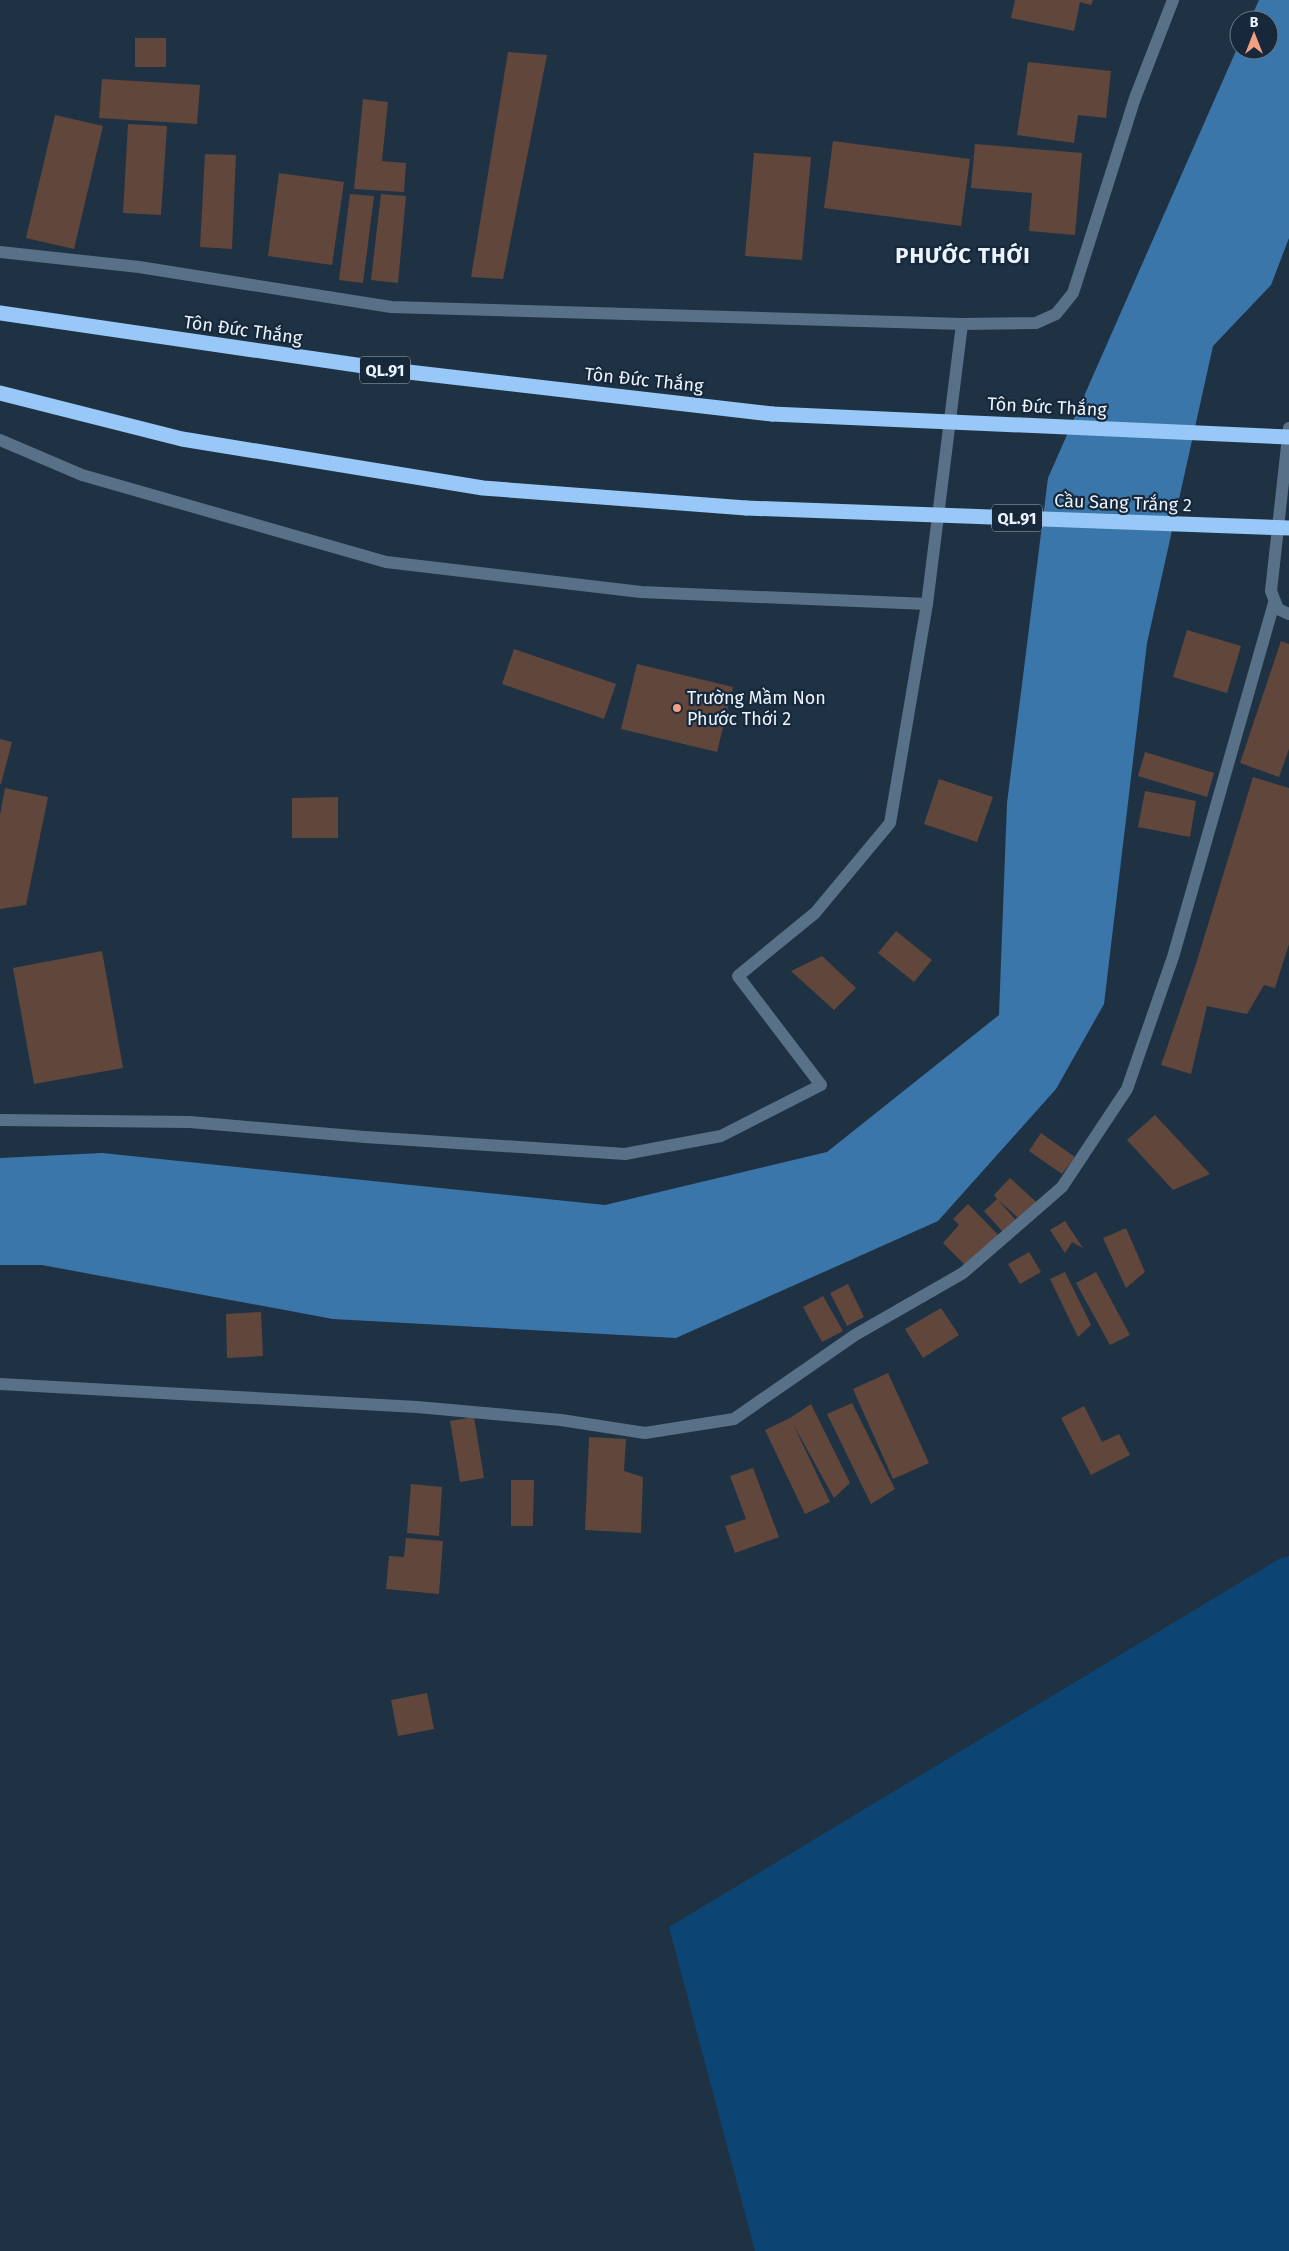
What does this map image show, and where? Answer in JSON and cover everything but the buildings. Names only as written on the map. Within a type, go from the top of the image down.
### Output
[{"type":"highway","name":"Tôn Đức Thắng","points":[[0,313],[390,370],[772,414],[1289,437]]},
{"type":"highway","name":"Cầu Sang Trắng 2","points":[[0,393],[182,440],[483,488],[746,508],[1289,528]]},
{"type":"street","points":[[0,252],[139,267],[391,307],[962,324],[1036,323],[1056,314],[1074,293],[1135,98],[1173,0]]},
{"type":"street","points":[[0,1120],[190,1122],[365,1137],[625,1154],[721,1136],[821,1085],[738,976],[815,913],[890,823],[927,604],[962,324]]},
{"type":"street","points":[[1289,428],[1271,591],[1274,603],[1278,609],[1289,614]]},
{"type":"street","points":[[0,440],[82,475],[386,562],[641,592],[927,604]]},
{"type":"street","points":[[0,1384],[417,1407],[561,1420],[645,1433],[734,1419],[855,1335],[963,1273],[1062,1187],[1117,1105],[1127,1089],[1173,956],[1274,603]]},
{"type":"shaded area","points":[[1259,0],[1289,0],[1289,238],[1271,285],[1213,346],[1147,643],[1104,1004],[1056,1089],[938,1221],[676,1338],[333,1319],[42,1265],[0,1265],[0,1158],[102,1153],[605,1205],[827,1152],[999,1015],[1007,803],[1048,478],[1232,60],[1279,60],[1279,10],[1254,10]]},
{"type":"shaded area","points":[[1289,1556],[1289,2251],[755,2251],[669,1927],[1279,1559]]},
{"type":"place","name":"Trường Mầm Non Phước Thới 2","points":[[677,708]]},
{"type":"district","name":"PHƯỚC THỚI","points":[[963,255]]}]
